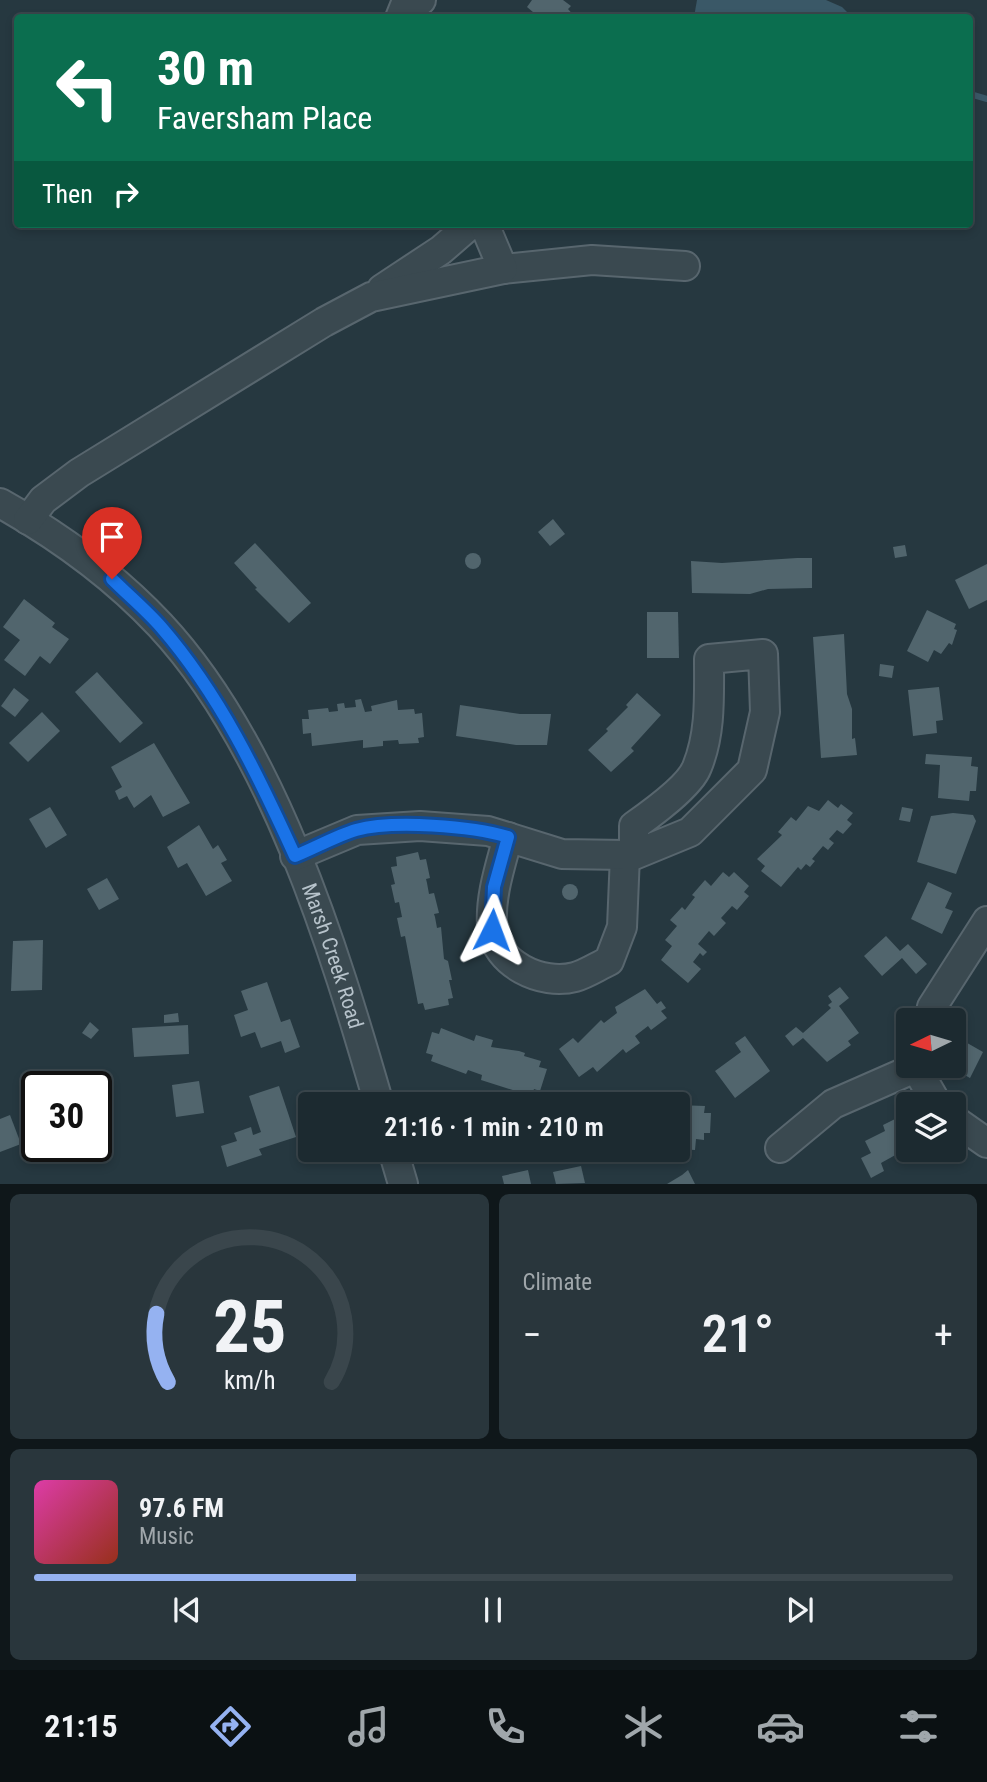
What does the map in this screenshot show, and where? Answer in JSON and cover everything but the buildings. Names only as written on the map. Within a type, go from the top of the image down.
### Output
[{"type":"street","points":[[402,14],[406,3],[421,0]]},
{"type":"street","points":[[29,520],[43,500],[79,473],[324,321],[371,297],[441,250],[466,228]]},
{"type":"street","points":[[486,228],[503,269]]},
{"type":"street","points":[[371,297],[503,269],[592,260],[685,266]]},
{"type":"street","name":"Marsh Creek Road","points":[[0,503],[29,520],[112,579],[160,625],[207,686],[234,730],[295,856],[355,1019],[376,1092]]},
{"type":"street","points":[[295,856],[357,830],[419,826],[488,831],[508,837],[562,854],[629,855],[690,832],[752,770],[765,712],[763,654],[709,659],[709,723],[697,769],[656,811],[634,826],[629,855],[622,927],[609,961],[574,978],[537,977],[506,959],[492,930],[494,887],[508,837]]},
{"type":"street","points":[[698,764],[737,785]]},
{"type":"street","points":[[932,1008],[987,920]]},
{"type":"street","points":[[780,1148],[833,1104],[896,1076]]},
{"type":"street","points":[[966,1128],[987,1143]]},
{"type":"street","points":[[397,1162],[403,1184]]},
{"type":"water","points":[[697,0],[826,0],[842,7],[849,14],[695,14]]},
{"type":"waterway","points":[[973,95],[987,99]]},
{"type":"route","points":[[112,579],[160,625],[207,686],[255,769],[295,856],[357,830],[419,826],[488,831],[508,837],[494,887],[492,930]]}]
